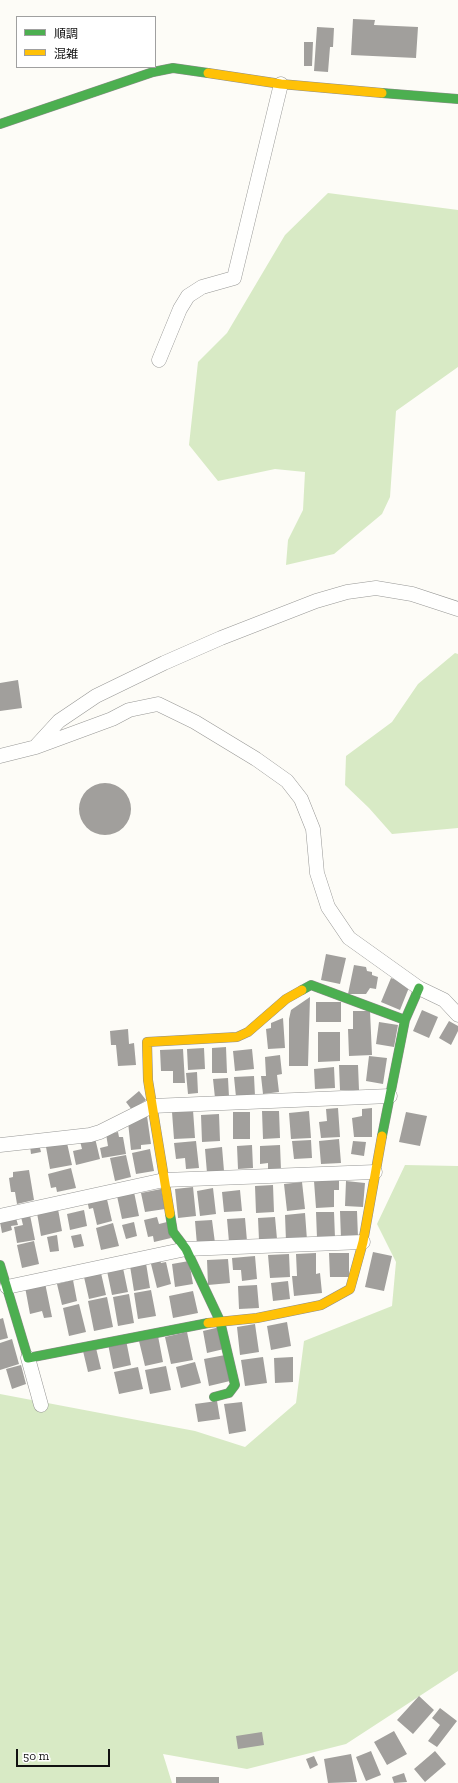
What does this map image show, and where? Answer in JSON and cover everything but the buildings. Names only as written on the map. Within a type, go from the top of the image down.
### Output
[{"type":"street","points":[[0,124],[123,81],[173,68],[281,84],[458,99]]},
{"type":"street","points":[[159,360],[180,309],[188,296],[202,287],[234,278],[281,84]]},
{"type":"street","points":[[36,747],[59,721],[96,696],[200,647],[316,601],[347,592],[376,588],[412,594],[458,609]]},
{"type":"street","points":[[0,756],[36,747],[112,719],[129,710],[158,704],[195,722],[287,781],[301,799],[313,829],[317,873],[328,907],[345,932],[373,957],[419,988],[444,1000],[458,1015]]},
{"type":"street","points":[[214,1397],[229,1393],[235,1385],[220,1322],[186,1250],[173,1232],[148,1080],[147,1042],[237,1037],[248,1032],[286,999],[311,985],[405,1020]]},
{"type":"street","points":[[28,1358],[154,1333],[220,1322],[257,1318],[321,1305],[350,1289],[363,1242],[375,1172],[405,1020],[419,988]]},
{"type":"street","points":[[0,1145],[90,1135],[100,1132],[152,1106],[390,1096]]},
{"type":"street","points":[[0,1216],[164,1180],[375,1172]]},
{"type":"street","points":[[7,1288],[186,1250],[363,1242]]},
{"type":"street","points":[[0,1265],[41,1405]]},
{"type":"green space","points":[[328,193],[458,210],[458,367],[396,411],[390,497],[382,514],[334,554],[286,565],[288,540],[303,510],[305,472],[275,469],[218,481],[189,445],[198,362],[227,333],[285,235]]},
{"type":"green space","points":[[455,653],[458,654],[458,828],[392,834],[369,808],[345,785],[346,756],[392,722],[418,684]]},
{"type":"green space","points":[[405,1165],[458,1166],[458,1671],[346,1744],[247,1769],[163,1754],[172,1783],[0,1783],[0,1394],[195,1431],[245,1447],[296,1403],[304,1341],[392,1306],[396,1262],[377,1224]]},
{"type":"traffic: fast","points":[[0,124],[153,72],[173,68],[208,73]]},
{"type":"traffic: fast","points":[[382,93],[458,99]]},
{"type":"traffic: fast","points":[[302,990],[311,985],[405,1020]]},
{"type":"traffic: fast","points":[[382,1136],[405,1020],[419,988]]},
{"type":"traffic: fast","points":[[170,1214],[173,1232],[186,1249],[220,1321],[235,1385],[229,1393],[214,1397]]},
{"type":"traffic: fast","points":[[0,1265],[28,1358],[208,1323]]},
{"type":"traffic: slow","points":[[208,73],[281,84],[382,93]]},
{"type":"traffic: slow","points":[[170,1214],[148,1080],[147,1042],[237,1037],[248,1032],[286,999],[302,990]]},
{"type":"traffic: slow","points":[[208,1323],[257,1318],[321,1305],[350,1289],[363,1242],[382,1136]]}]
